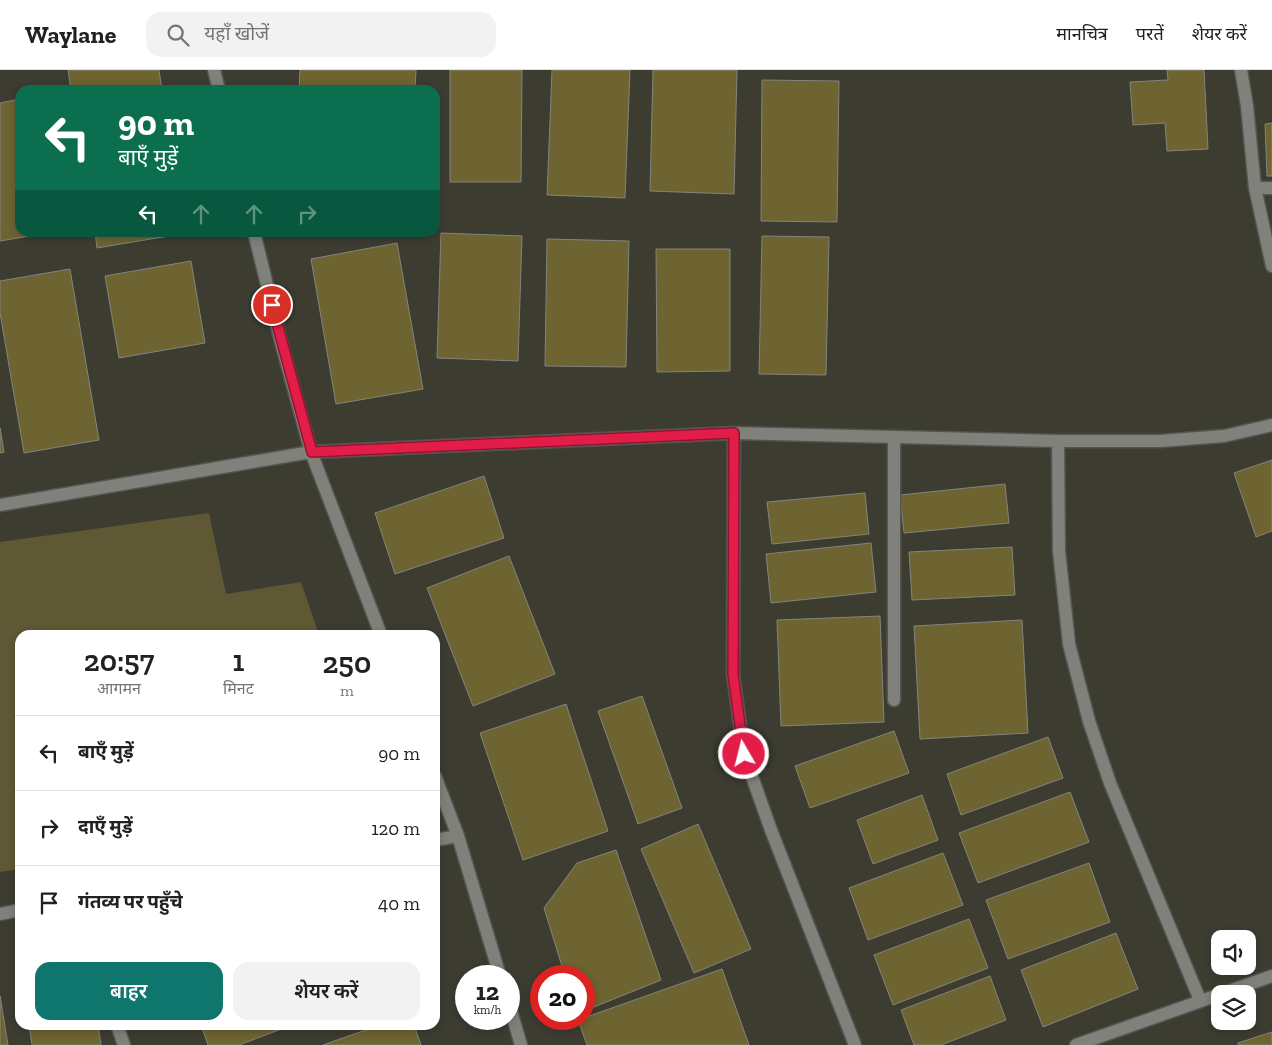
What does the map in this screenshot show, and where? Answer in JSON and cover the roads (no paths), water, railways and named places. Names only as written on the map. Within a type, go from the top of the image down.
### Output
[{"type":"street","points":[[214,70],[218,85]]},
{"type":"street","points":[[1240,70],[1247,106],[1255,188],[1272,266]]},
{"type":"street","points":[[1255,188],[1272,188]]},
{"type":"street","points":[[255,237],[281,342],[312,452],[379,630]]},
{"type":"street","points":[[0,505],[312,452],[734,433],[1058,442],[1160,441],[1215,437],[1272,425]]},
{"type":"street","points":[[734,433],[733,674],[744,754],[771,830],[856,1045]]},
{"type":"street","points":[[894,437],[894,700]]},
{"type":"street","points":[[1058,442],[1059,551],[1069,644],[1089,721],[1110,783],[1200,1000]]},
{"type":"street","points":[[440,789],[458,836],[497,965]]},
{"type":"street","points":[[440,839],[458,836]]},
{"type":"street","points":[[0,914],[15,911]]},
{"type":"street","points":[[1076,1045],[1272,976]]},
{"type":"street","points":[[118,1030],[124,1045]]},
{"type":"street","points":[[517,1030],[521,1045]]}]
